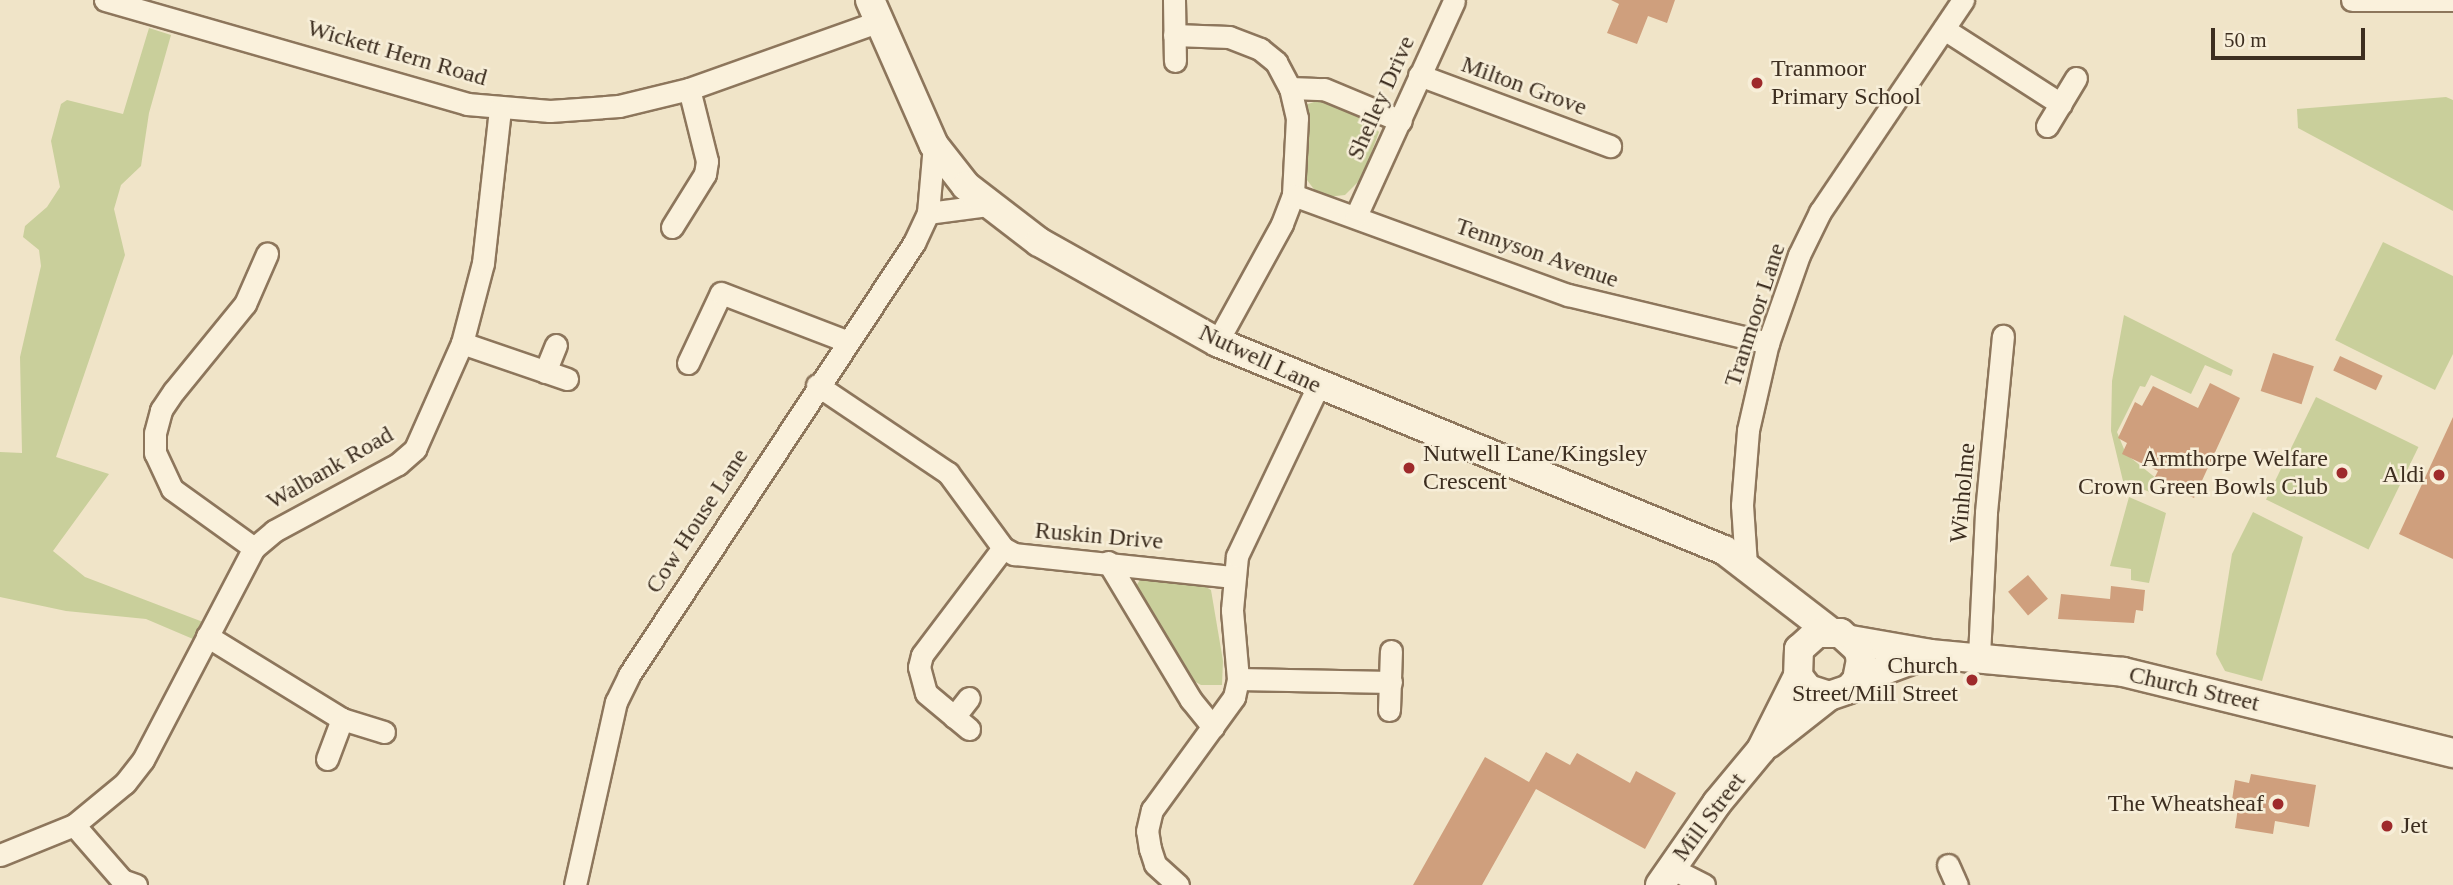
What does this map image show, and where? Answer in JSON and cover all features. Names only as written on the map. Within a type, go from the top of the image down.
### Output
[{"type":"street","name":"Wickett Hern Road","points":[[104,0],[172,8],[467,104],[550,111],[619,106],[689,89],[874,11]]},
{"type":"street","points":[[1174,0],[1175,61]]},
{"type":"street","name":"Tranmoor Lane","points":[[1755,574],[1744,469],[1769,343],[1798,255],[1820,212],[1963,0]]},
{"type":"street","points":[[2352,0],[2453,0]]},
{"type":"street","name":"Shelley Drive","points":[[1356,216],[1454,1]]},
{"type":"street","name":"Nutwell Lane","points":[[874,11],[934,145],[988,205],[1039,242],[1217,342],[1318,386],[1724,550],[1840,635]]},
{"type":"street","points":[[1944,29],[2061,104]]},
{"type":"street","points":[[1174,35],[1246,40],[1276,62],[1290,88],[1297,118],[1293,195],[1282,224],[1217,342]]},
{"type":"street","name":"Milton Grove","points":[[1419,75],[1610,146]]},
{"type":"street","points":[[2047,126],[2077,78]]},
{"type":"street","points":[[1290,88],[1324,89],[1401,121]]},
{"type":"street","points":[[672,227],[705,174],[707,161],[689,89]]},
{"type":"street","name":"Walbank Road","points":[[0,855],[74,825],[125,783],[143,760],[254,548],[291,520],[398,464],[415,449],[462,343],[483,263],[500,108]]},
{"type":"street","name":"Cow House Lane","points":[[575,885],[616,702],[629,675],[846,341],[914,243],[928,213],[934,145]]},
{"type":"street","name":"Tennyson Avenue","points":[[1293,195],[1568,295],[1769,343]]},
{"type":"street","points":[[928,213],[988,205]]},
{"type":"street","points":[[254,548],[172,489],[155,453],[155,433],[161,410],[174,391],[245,304],[267,254]]},
{"type":"street","points":[[688,363],[721,293],[846,341]]},
{"type":"street","name":"Winholme","points":[[1979,656],[1986,512],[2003,336]]},
{"type":"street","points":[[462,343],[567,379]]},
{"type":"street","points":[[545,372],[556,345]]},
{"type":"street","name":"Ruskin Drive","points":[[817,385],[948,473],[1003,548],[1023,556],[1108,562],[1233,577]]},
{"type":"street","points":[[1178,885],[1155,864],[1147,831],[1152,810],[1234,697],[1238,679],[1233,577],[1242,543],[1318,386]]},
{"type":"street","points":[[969,698],[962,723],[926,693],[919,667],[922,655],[1003,548]]},
{"type":"street","points":[[1108,562],[1191,700],[1213,727]]},
{"type":"street","points":[[1755,574],[1791,634],[1797,671],[1808,689],[1829,696],[1849,689],[1857,680],[1861,660],[1840,635],[1806,640],[1797,671]]},
{"type":"street","name":"Church Street","points":[[1840,635],[1930,653],[2123,672],[2453,753]]},
{"type":"street","points":[[207,636],[342,719],[384,732]]},
{"type":"street","points":[[1389,709],[1391,651]]},
{"type":"street","name":"Church Street","points":[[1857,680],[1930,653]]},
{"type":"street","name":"Mill Street","points":[[1666,876],[1760,750],[1797,671]]},
{"type":"street","points":[[1238,679],[1391,682]]},
{"type":"street","name":"Mill Street","points":[[1760,750],[1829,696]]},
{"type":"street","points":[[327,759],[342,719]]},
{"type":"street","points":[[74,825],[126,883]]},
{"type":"street","points":[[1948,865],[1957,885]]},
{"type":"street","points":[[1666,876],[1703,885]]},
{"type":"green space","points":[[149,28],[171,35],[149,113],[141,166],[121,185],[114,209],[125,255],[56,457],[109,474],[53,551],[85,577],[203,622],[193,639],[146,619],[66,611],[0,597],[0,452],[22,453],[20,357],[41,266],[39,250],[23,237],[25,226],[47,207],[60,187],[51,141],[61,104],[67,100],[123,114]]},
{"type":"green space","points":[[2446,97],[2453,100],[2453,211],[2298,128],[2297,109]]},
{"type":"green space","points":[[1323,99],[1364,115],[1379,132],[1362,178],[1345,195],[1327,197],[1316,192],[1304,176],[1305,105]]},
{"type":"green space","points":[[2383,242],[2453,276],[2453,354],[2435,390],[2335,340]]},
{"type":"green space","points":[[2124,315],[2233,370],[2231,376],[2205,365],[2191,394],[2151,375],[2145,387],[2140,386],[2117,432],[2126,454],[2157,479],[2152,493],[2123,481],[2111,431],[2112,381]]},
{"type":"green space","name":"Armthorpe Welfare Crown Green Bowls Club","points":[[2316,397],[2418,447],[2368,549],[2266,499]]},
{"type":"green space","points":[[2129,497],[2166,513],[2149,583],[2131,580],[2131,569],[2110,566]]},
{"type":"green space","points":[[2253,512],[2303,537],[2262,681],[2225,671],[2216,654],[2232,554]]},
{"type":"green space","points":[[1141,578],[1197,582],[1211,590],[1223,661],[1222,685],[1201,685],[1192,680],[1136,597],[1135,588]]},
{"type":"building","points":[[1611,0],[1675,0],[1667,23],[1648,16],[1637,44],[1607,33],[1619,4]]},
{"type":"building","points":[[2273,353],[2314,366],[2302,404],[2261,391]]},
{"type":"building","points":[[2340,356],[2383,376],[2376,390],[2333,371]]},
{"type":"building","points":[[2210,383],[2240,398],[2194,498],[2154,479],[2158,471],[2122,454],[2127,443],[2118,438],[2135,402],[2142,406],[2153,386],[2198,408]]},
{"type":"building","name":"Aldi","points":[[2453,417],[2453,559],[2399,534]]},
{"type":"building","points":[[2028,575],[2048,599],[2028,615],[2008,592]]},
{"type":"building","points":[[2111,586],[2145,590],[2143,611],[2136,610],[2134,623],[2058,619],[2061,594],[2110,599]]},
{"type":"building","points":[[1546,752],[1570,765],[1577,753],[1630,783],[1636,771],[1676,793],[1645,849],[1536,789],[1482,885],[1413,885],[1485,757],[1529,782]]},
{"type":"building","name":"The Wheatsheaf","points":[[2251,774],[2316,785],[2309,827],[2275,821],[2273,834],[2235,828],[2239,801],[2232,800],[2235,780],[2249,783]]},
{"type":"place","name":"Tranmoor Primary School","points":[[1757,83]]},
{"type":"place","name":"Nutwell Lane/Kingsley Crescent","points":[[1409,468]]},
{"type":"place","name":"Armthorpe Welfare Crown Green Bowls Club","points":[[2342,473]]},
{"type":"place","name":"Aldi","points":[[2439,475]]},
{"type":"place","name":"Church Street/Mill Street","points":[[1972,680]]},
{"type":"place","name":"The Wheatsheaf","points":[[2278,804]]},
{"type":"place","name":"Jet","points":[[2387,826]]}]
